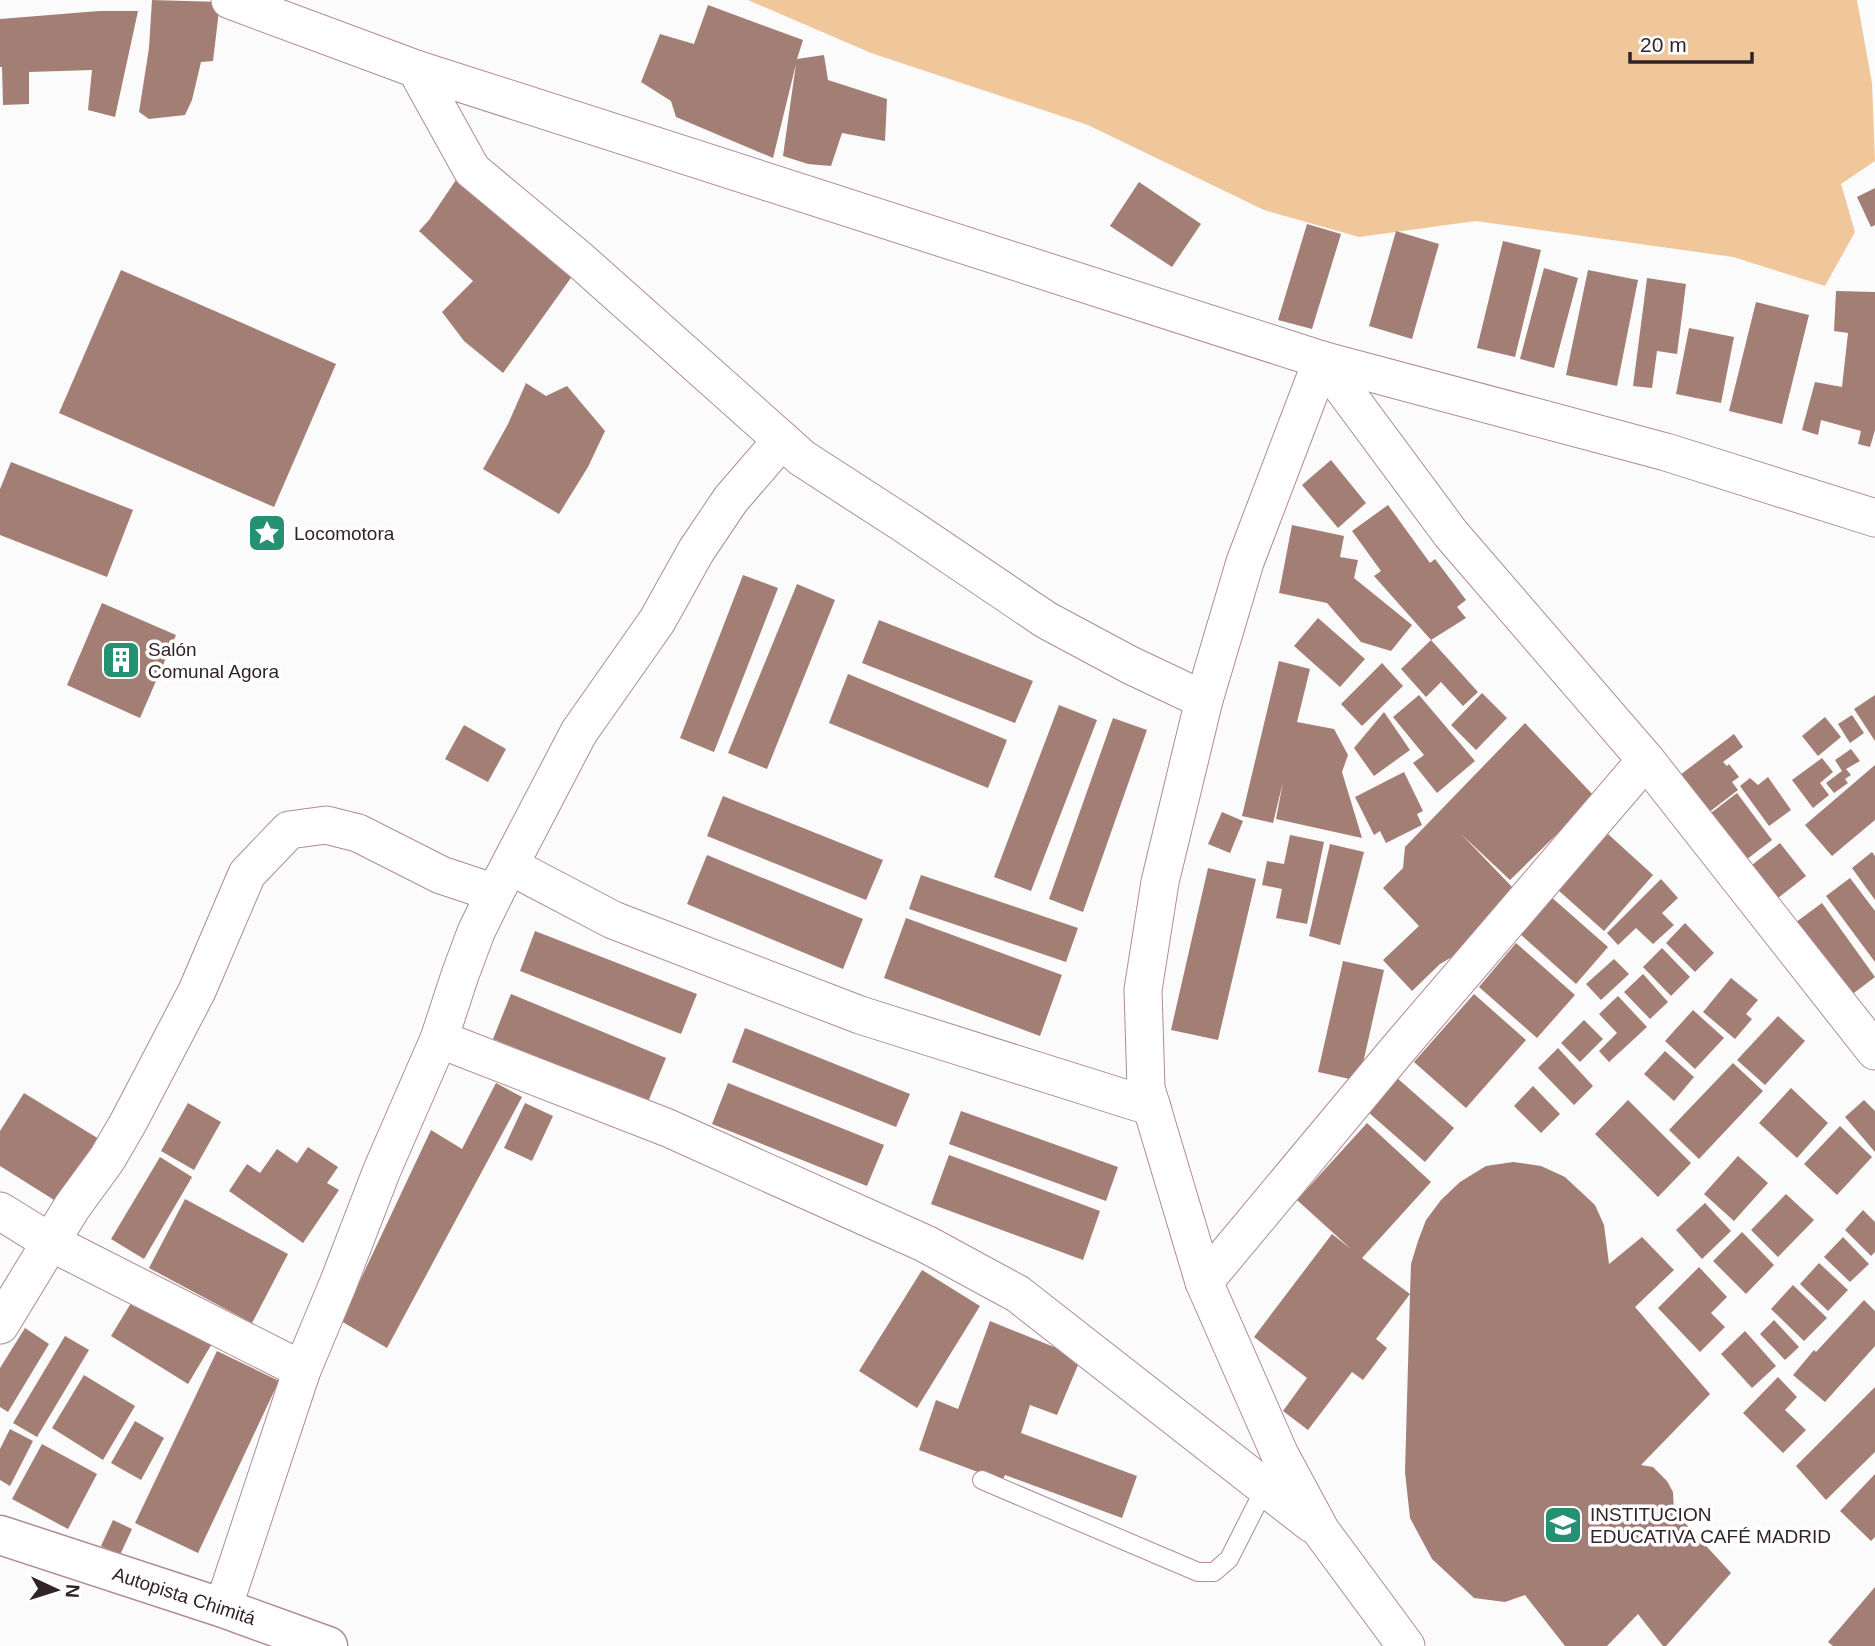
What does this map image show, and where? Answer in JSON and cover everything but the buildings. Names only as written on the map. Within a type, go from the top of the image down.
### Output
[{"type":"highway","name":"Autopista Chimitá","points":[[0,1535],[223,1608],[328,1646]]},
{"type":"street","points":[[230,0],[416,69],[1322,360],[1666,452],[1875,518]]},
{"type":"street","points":[[416,69],[472,170],[581,261],[802,458],[1046,620],[1130,665],[1204,700]]},
{"type":"street","points":[[1322,360],[1245,562],[1204,700],[1160,882],[1143,990],[1146,1088],[1204,1282],[1280,1455],[1321,1531],[1406,1646]]},
{"type":"street","points":[[1322,360],[1451,534],[1646,760],[1875,1051]]},
{"type":"street","points":[[223,1608],[302,1370],[382,1170],[439,1038],[477,932],[579,732],[657,621],[696,551],[731,499],[782,440]]},
{"type":"street","points":[[1204,1282],[1399,1048],[1646,760]]},
{"type":"street","points":[[0,1325],[72,1207],[107,1159],[159,1066],[197,990],[247,874],[289,830],[326,824],[358,833],[441,875],[502,880],[860,1015],[1152,1107]]},
{"type":"street","points":[[439,1038],[668,1128],[926,1244],[1018,1294],[1321,1531]]},
{"type":"street","points":[[0,1211],[50,1242],[302,1370]]},
{"type":"lane","points":[[982,1480],[1198,1572],[1214,1572],[1229,1559],[1280,1455]]},
{"type":"shaded area","points":[[748,0],[1857,0],[1872,83],[1875,161],[1841,184],[1855,232],[1825,286],[1733,257],[1476,221],[1359,237],[1264,210],[1088,125],[871,53]]},
{"type":"place","name":"Locomotora","points":[[267,533]]},
{"type":"place","name":"Salón Comunal Agora","points":[[121,660]]},
{"type":"place","name":"INSTITUCION EDUCATIVA CAFÉ MADRID","points":[[1563,1525]]}]
